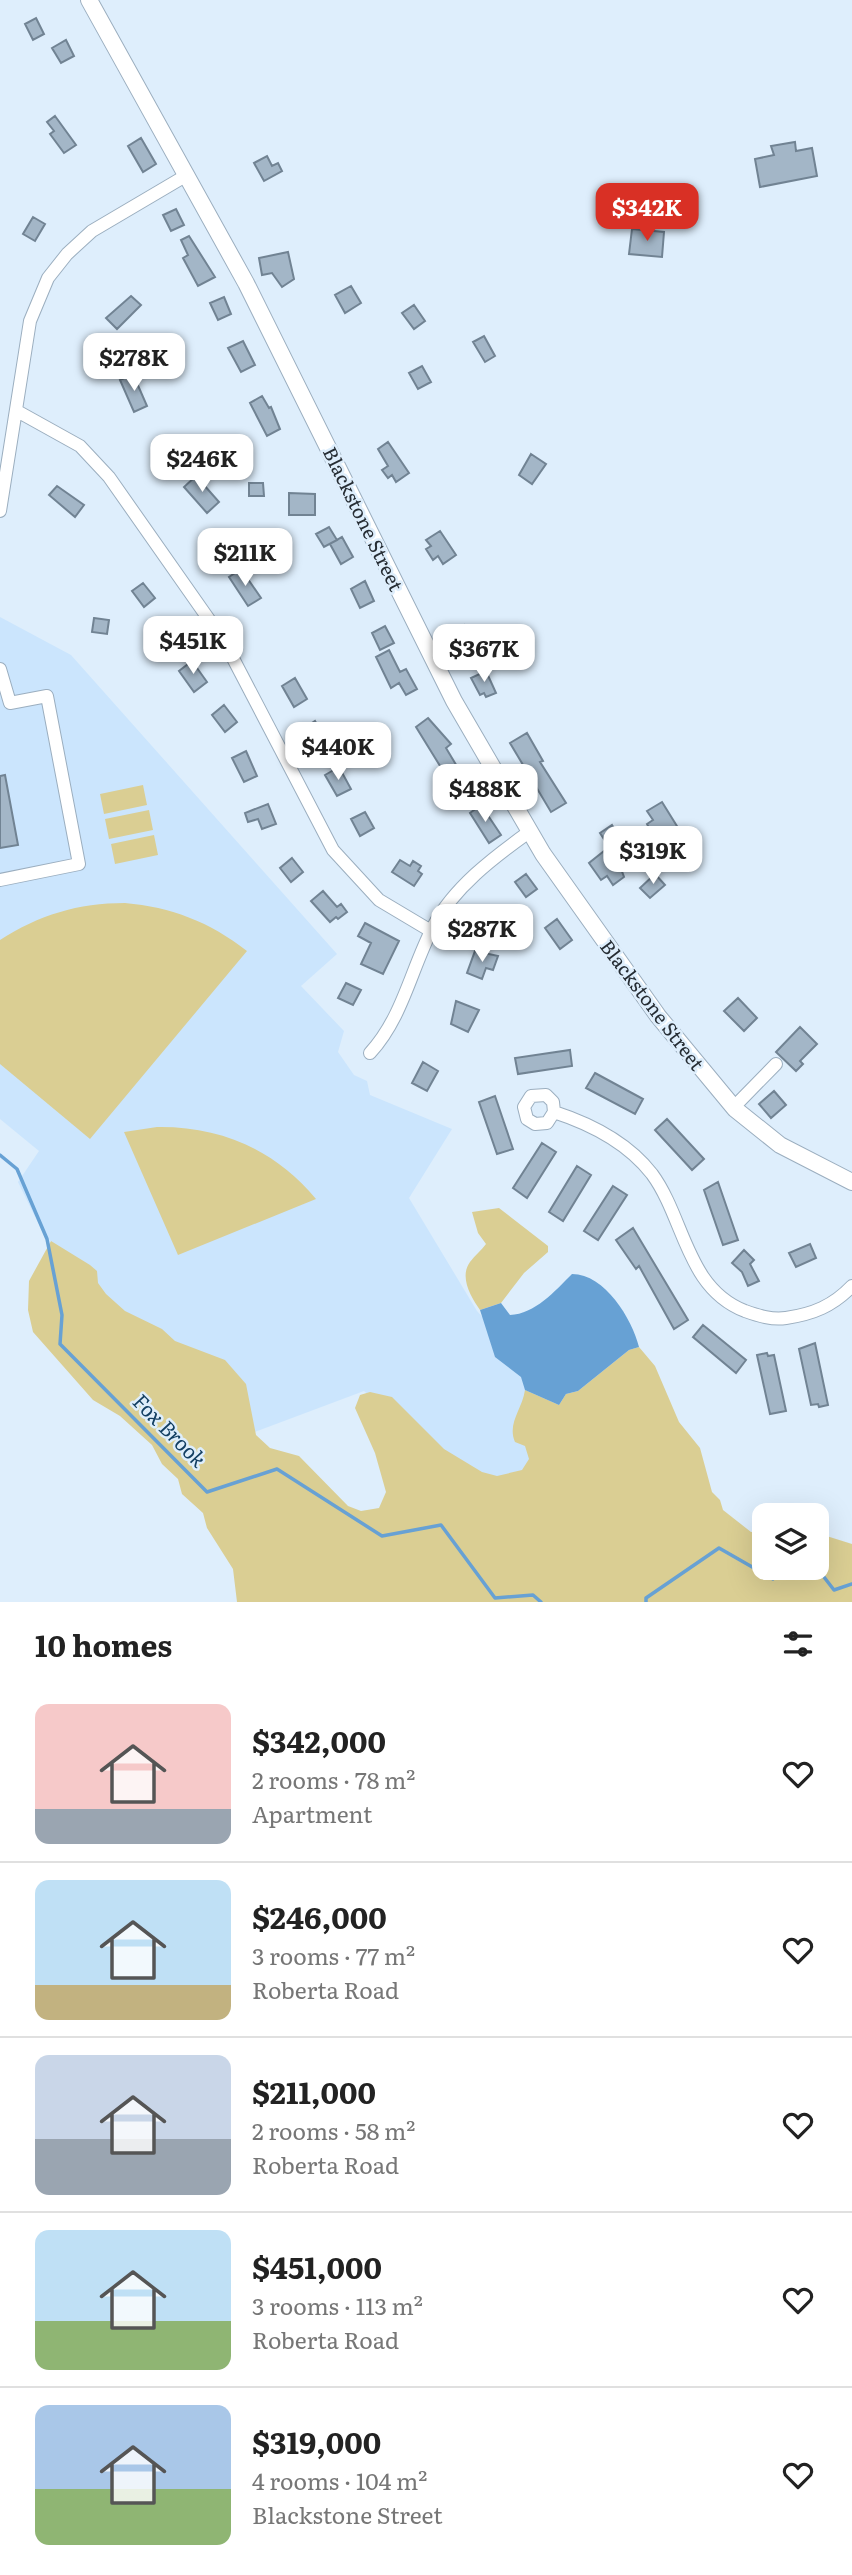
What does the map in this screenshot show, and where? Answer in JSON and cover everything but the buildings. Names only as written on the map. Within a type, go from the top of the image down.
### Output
[{"type":"main road","name":"Blackstone Street","points":[[89,0],[246,283],[454,701],[567,891],[658,1016],[733,1108],[780,1145],[852,1182]]},
{"type":"street","points":[[0,511],[30,321],[48,278],[67,254],[92,231],[187,175]]},
{"type":"street","points":[[17,411],[79,446],[109,477],[224,641],[334,850],[358,880],[379,900],[431,931]]},
{"type":"street","points":[[0,669],[9,703],[47,696],[79,864],[0,880]]},
{"type":"street","points":[[370,1053],[391,1026],[431,931],[466,886],[530,832]]},
{"type":"street","points":[[733,1108],[776,1064]]},
{"type":"street","points":[[554,1112],[583,1122],[610,1137],[650,1172],[663,1190],[698,1271],[717,1295],[760,1317],[782,1318],[804,1315],[830,1305],[852,1286]]},
{"type":"shaded area","points":[[0,617],[71,655],[337,954],[301,986],[344,1031],[338,1052],[354,1075],[367,1081],[370,1095],[452,1129],[409,1198],[477,1311],[628,1476],[549,1560],[461,1476],[364,1391],[180,1460],[55,1247],[41,1229],[18,1182],[39,1151],[0,1119]]},
{"type":"shaded area","points":[[143,785],[147,805],[104,814],[100,794]]},
{"type":"shaded area","points":[[149,810],[153,830],[109,839],[105,819]]},
{"type":"shaded area","points":[[154,835],[158,855],[115,864],[111,844]]},
{"type":"shaded area","points":[[125,903],[174,912],[219,932],[247,951],[90,1139],[0,1064],[0,940],[44,917],[60,912],[91,905]]},
{"type":"shaded area","points":[[157,1127],[203,1131],[245,1144],[283,1167],[316,1199],[178,1255],[124,1132]]},
{"type":"shaded area","points":[[499,1208],[548,1246],[548,1252],[524,1273],[501,1303],[480,1310],[466,1280],[470,1262],[486,1244],[478,1233],[472,1212]]},
{"type":"shaded area","points":[[51,1241],[90,1265],[97,1271],[98,1283],[106,1294],[125,1311],[162,1329],[175,1341],[225,1360],[246,1384],[256,1435],[270,1448],[299,1456],[348,1506],[361,1511],[379,1508],[386,1492],[375,1453],[355,1408],[360,1395],[370,1392],[392,1397],[444,1449],[482,1472],[497,1476],[522,1470],[529,1459],[525,1446],[515,1442],[513,1435],[514,1422],[525,1390],[559,1405],[566,1394],[578,1391],[629,1350],[639,1347],[655,1366],[679,1422],[700,1448],[712,1492],[720,1500],[723,1510],[752,1532],[752,1580],[829,1580],[829,1537],[852,1544],[852,1602],[237,1602],[233,1569],[207,1528],[203,1513],[182,1494],[178,1479],[162,1464],[152,1445],[120,1416],[93,1400],[33,1332],[28,1310],[29,1281]]},
{"type":"water","points":[[572,1274],[595,1281],[606,1290],[630,1324],[639,1347],[629,1350],[578,1391],[566,1394],[559,1405],[525,1390],[521,1377],[495,1357],[480,1310],[501,1303],[510,1315],[528,1311]]},
{"type":"waterway","name":"Fox Brook","points":[[0,1155],[17,1169],[47,1239],[62,1315],[60,1344],[207,1492],[277,1469],[382,1536],[441,1525],[495,1598],[533,1595],[541,1602]]},
{"type":"waterway","name":"Fox Brook","points":[[646,1602],[646,1598],[719,1548],[752,1567]]},
{"type":"waterway","name":"Fox Brook","points":[[826,1580],[834,1590],[852,1584]]}]
